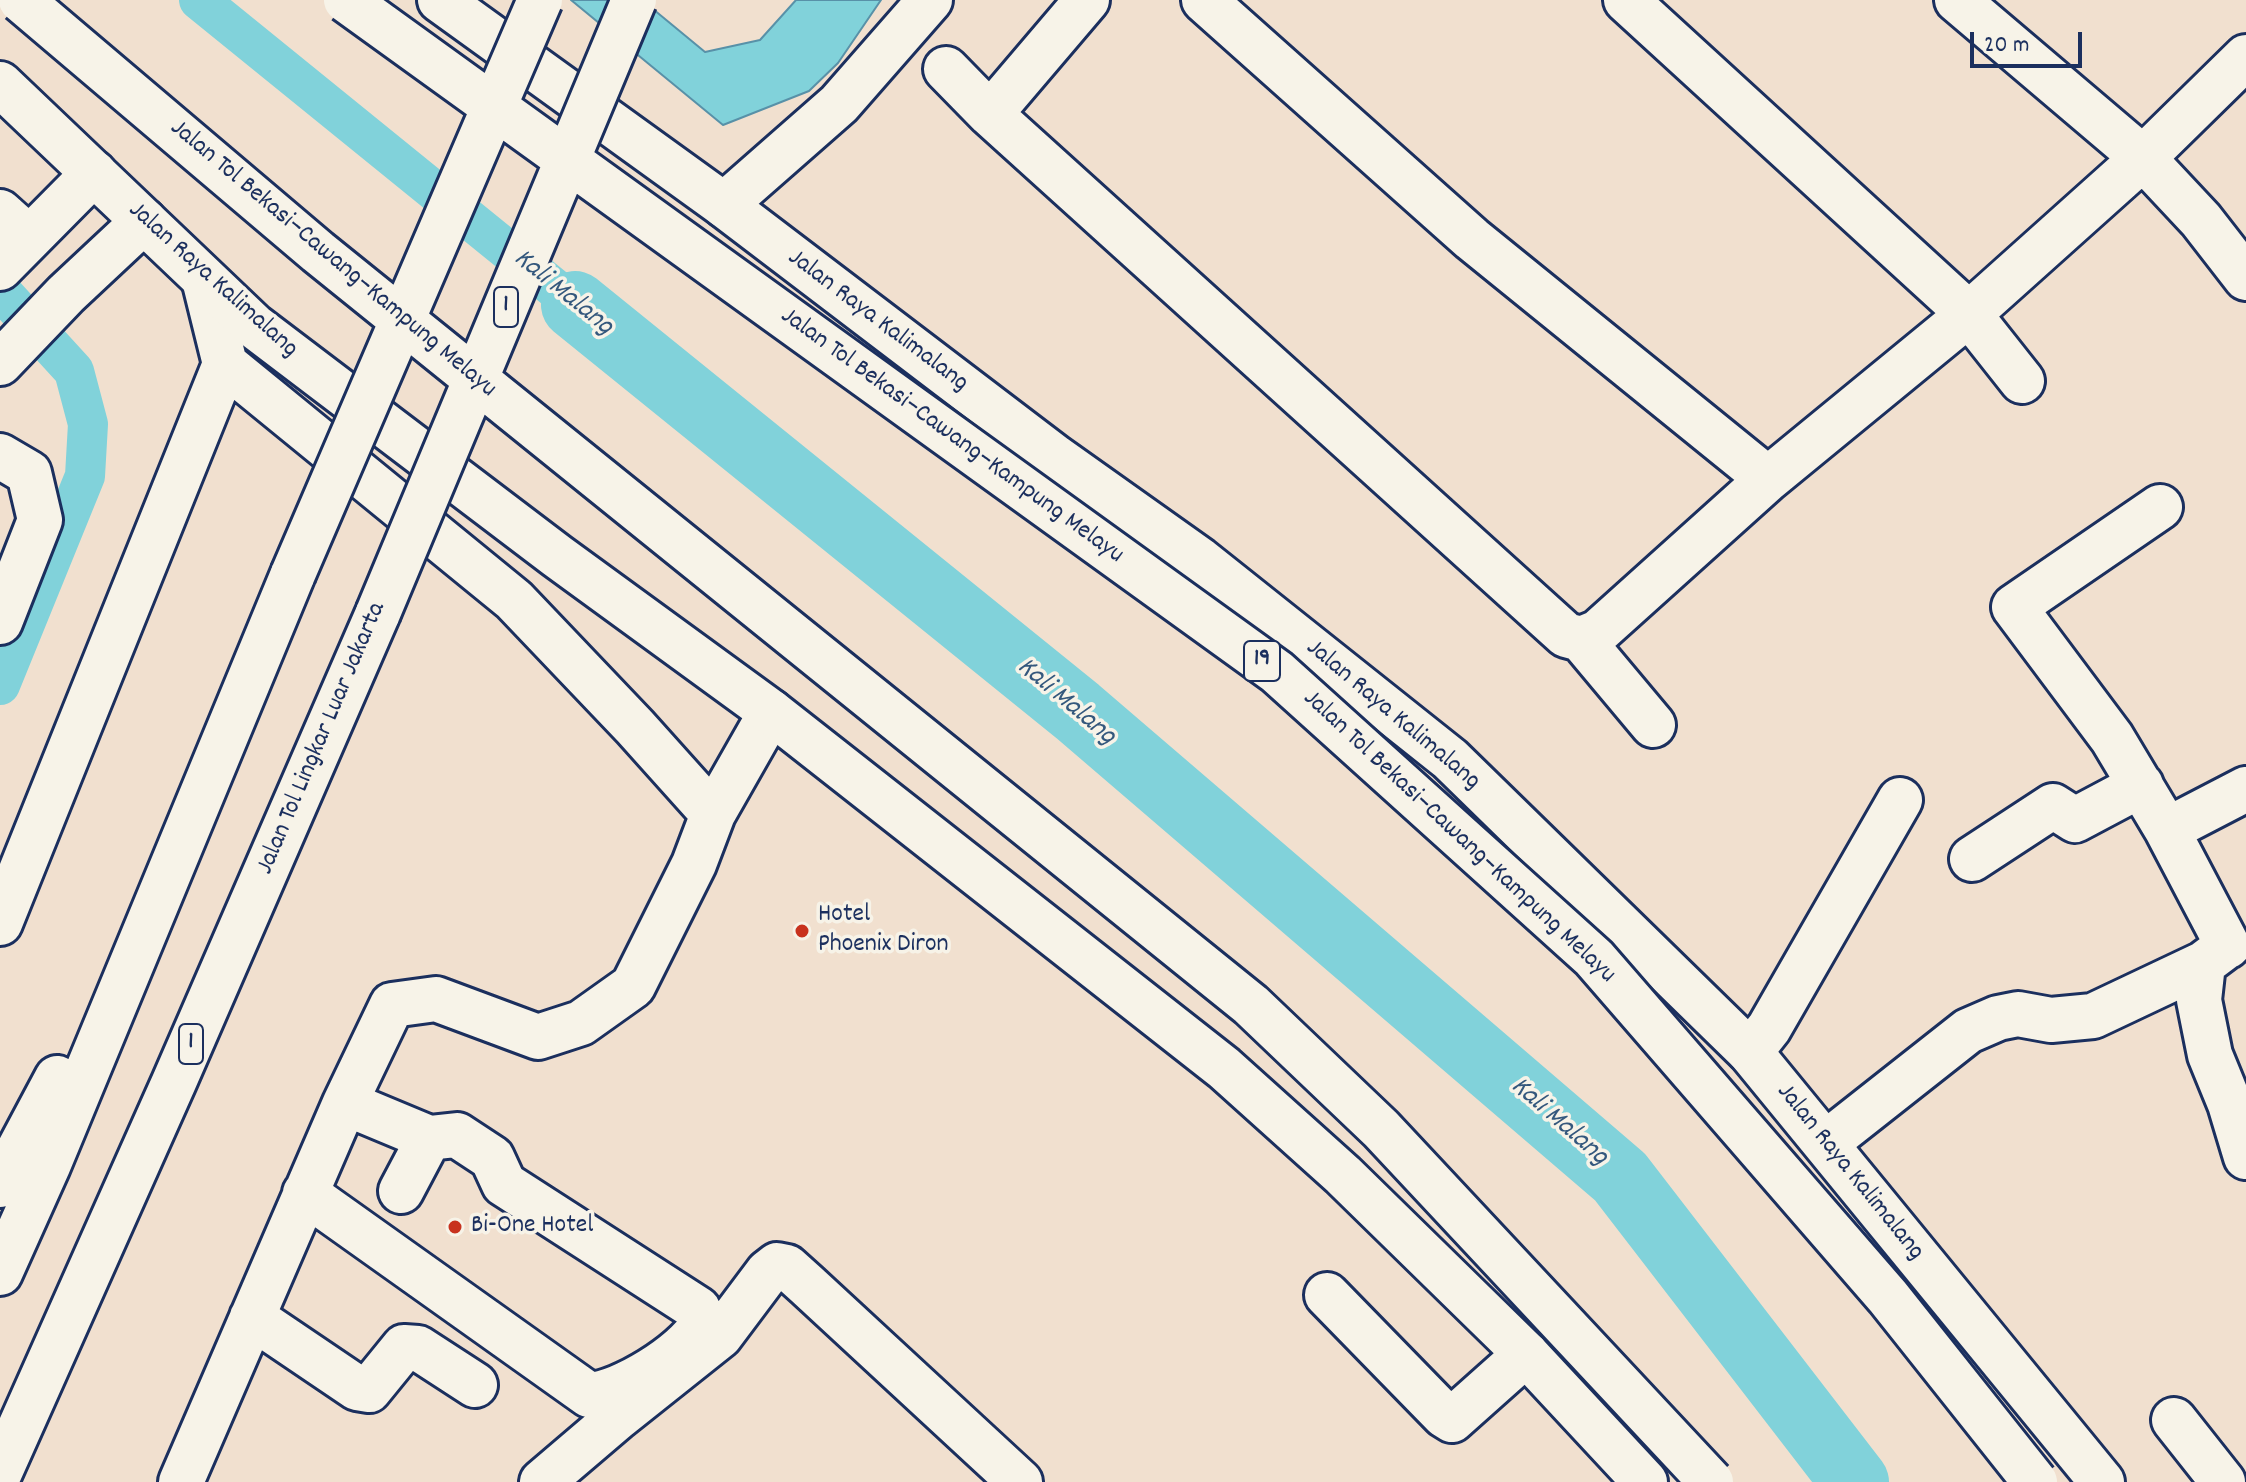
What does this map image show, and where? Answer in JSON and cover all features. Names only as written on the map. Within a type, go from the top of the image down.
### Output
[{"type":"main road","name":"Jalan Tol Bekasi–Cawang–Kampung Melayu","points":[[21,0],[330,262],[1251,1005],[1381,1129],[1711,1482]]},
{"type":"main road","name":"Jalan Tol Bekasi–Cawang–Kampung Melayu","points":[[346,0],[1277,672],[1594,958],[1888,1297],[2035,1482]]},
{"type":"main road","name":"Jalan Raya Kalimalang","points":[[440,0],[724,205],[1055,457],[1200,560],[1450,759],[1750,1052],[2102,1482]]},
{"type":"main road","points":[[0,1273],[48,1166],[293,574],[540,0]]},
{"type":"main road","name":"Jalan Tol Lingkar Luar Jakarta","points":[[0,1472],[378,613],[634,0]]},
{"type":"main road","points":[[724,205],[839,104],[930,0]]},
{"type":"main road","points":[[990,114],[1087,0]]},
{"type":"main road","points":[[1204,0],[1472,239],[1768,479]]},
{"type":"main road","points":[[1626,0],[1969,314],[2022,381]]},
{"type":"main road","points":[[1957,0],[2143,158],[2201,220],[2246,278]]},
{"type":"main road","points":[[1581,639],[1598,632],[1768,479],[1969,314],[2143,158],[2246,57]]},
{"type":"main road","points":[[946,69],[990,114],[1566,635],[1581,639],[1653,725]]},
{"type":"main road","name":"Jalan Raya Kalimalang","points":[[0,84],[254,326],[557,556],[771,712],[1224,1068],[1343,1175],[1526,1354],[1645,1482]]},
{"type":"main road","points":[[12,237],[94,173]]},
{"type":"main road","points":[[3,360],[66,294],[144,221]]},
{"type":"main road","points":[[0,923],[225,364],[204,279]]},
{"type":"main road","points":[[225,364],[514,600],[713,814]]},
{"type":"main road","points":[[0,456],[29,473],[40,520],[0,622]]},
{"type":"main road","points":[[0,580],[35,493]]},
{"type":"main road","points":[[2160,507],[2014,607],[2112,738],[2167,830],[2219,957],[2199,1000],[2210,1055],[2230,1104],[2246,1157]]},
{"type":"main road","points":[[181,1482],[302,1200],[392,1005],[436,999],[538,1037],[581,1023],[633,986],[694,864],[713,814],[771,712]]},
{"type":"main road","points":[[1972,859],[2053,806],[2075,820],[2141,785]]},
{"type":"main road","points":[[2167,830],[2246,789]]},
{"type":"main road","points":[[1750,1052],[1769,1028],[1900,800]]},
{"type":"main road","points":[[0,1185],[173,862]]},
{"type":"main road","points":[[1826,1143],[1968,1031],[1998,1018],[2018,1014],[2051,1020],[2093,1016],[2219,957]]},
{"type":"main road","points":[[302,1200],[589,1395],[605,1394],[665,1361],[695,1336],[701,1326],[698,1309],[504,1184],[492,1158],[457,1135],[429,1138],[345,1103]]},
{"type":"main road","points":[[401,1191],[429,1138]]},
{"type":"main road","points":[[302,1200],[476,1327],[564,1401],[585,1412],[617,1418]]},
{"type":"main road","points":[[542,1482],[720,1336],[768,1272],[777,1265],[787,1267],[1020,1482]]},
{"type":"main road","points":[[1327,1295],[1452,1420],[1526,1354]]},
{"type":"main road","points":[[252,1317],[357,1388],[369,1390],[404,1347],[418,1348],[475,1385]]},
{"type":"main road","points":[[2174,1420],[2223,1482]]},
{"type":"water","points":[[571,0],[642,0],[705,52],[760,40],[796,0],[881,0],[838,63],[809,91],[723,125]]},
{"type":"waterway","name":"Kali Malang","points":[[199,0],[575,305]]},
{"type":"waterway","points":[[0,290],[74,371],[88,424],[85,476],[0,685]]},
{"type":"waterway","name":"Kali Malang","points":[[575,305],[1077,711],[1620,1177],[1855,1482]]},
{"type":"place","name":"Hotel Phoenix Diron","points":[[802,931]]},
{"type":"place","name":"Bi-One Hotel","points":[[455,1227]]}]
